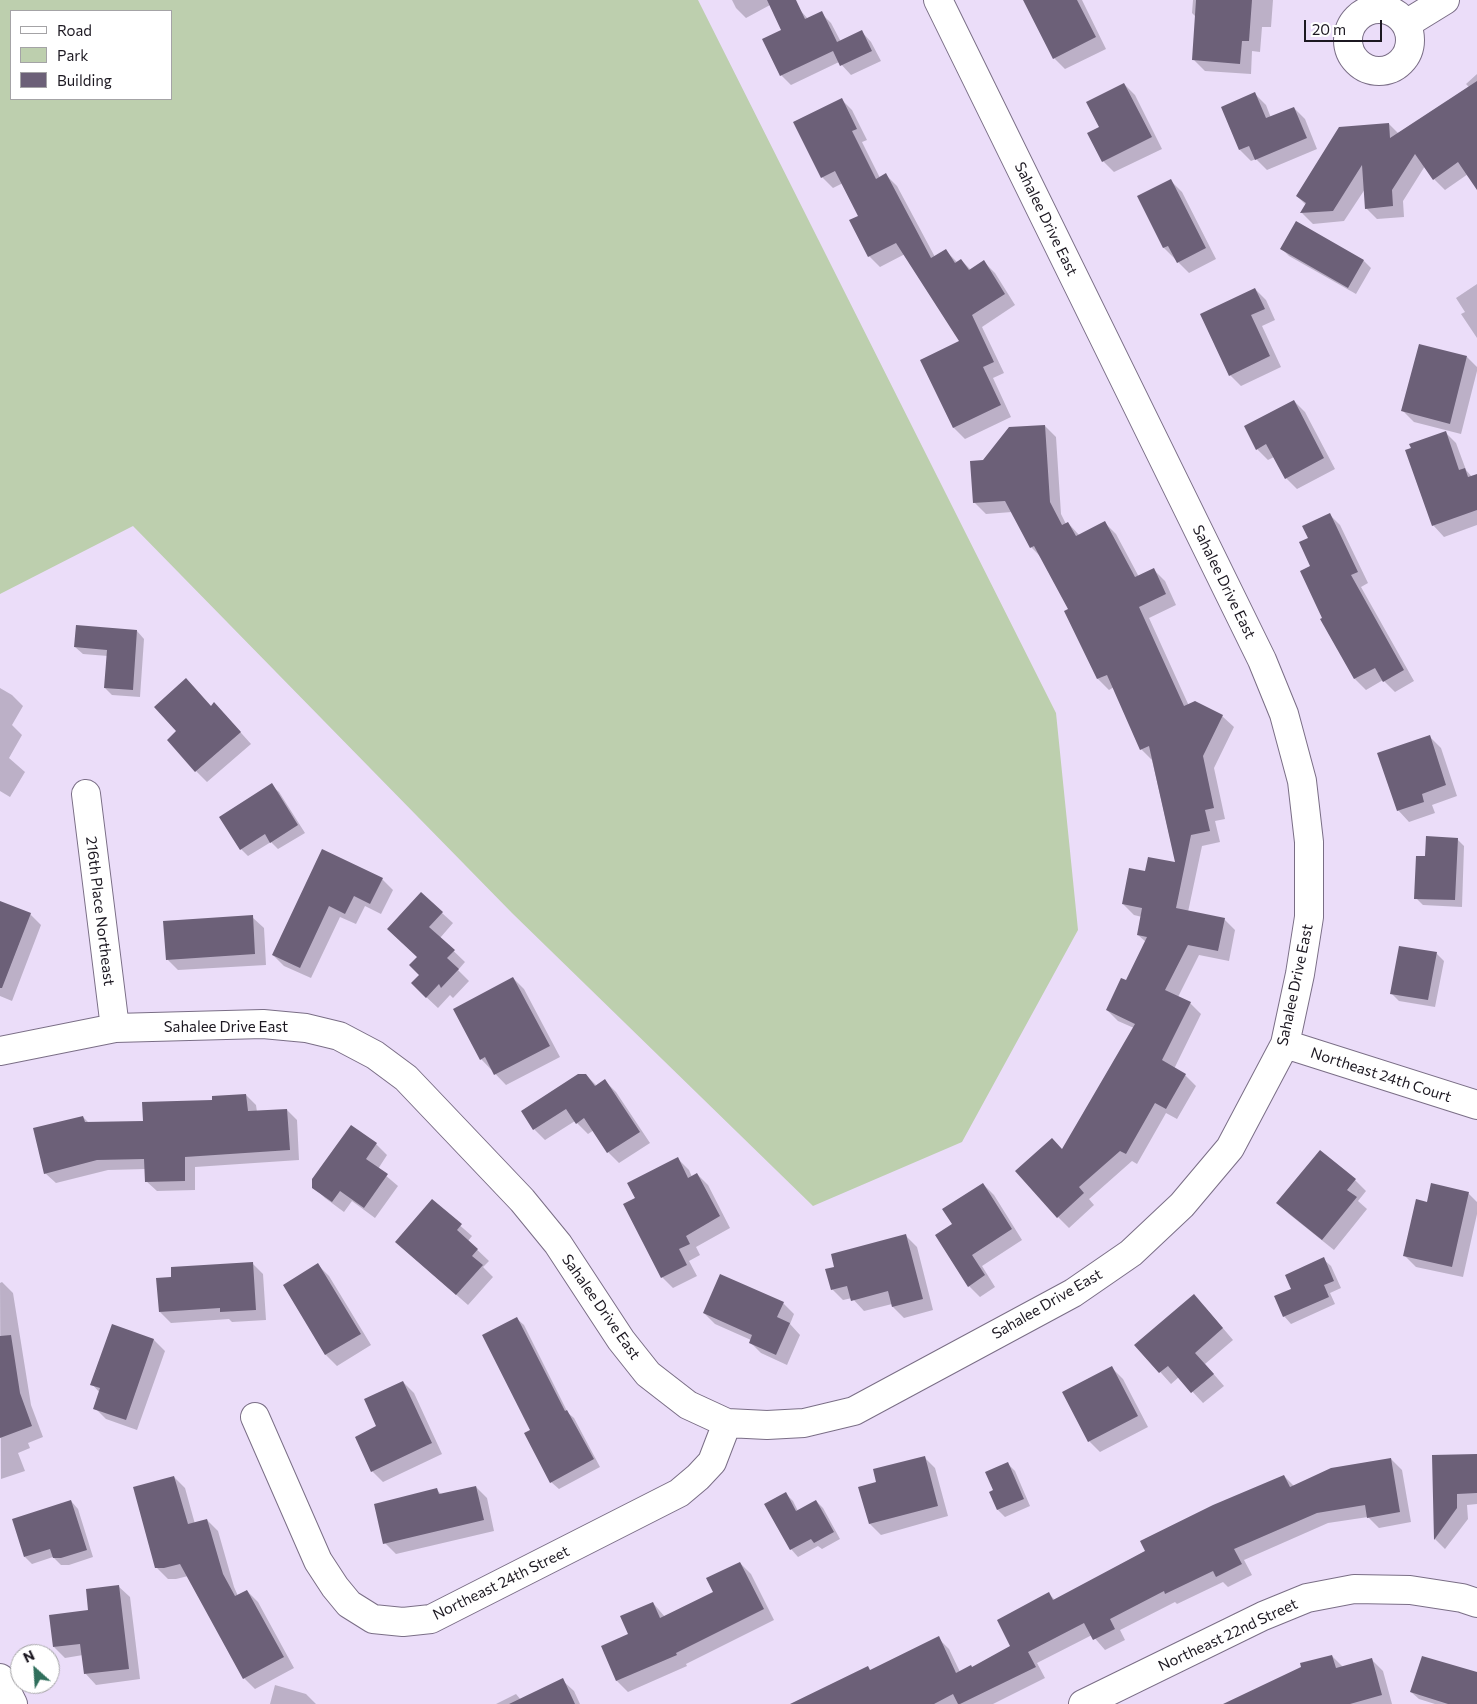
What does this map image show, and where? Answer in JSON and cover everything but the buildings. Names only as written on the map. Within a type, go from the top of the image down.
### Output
[{"type":"street","name":"Sahalee Drive East","points":[[0,1051],[114,1028],[263,1024],[306,1028],[339,1036],[375,1055],[406,1078],[522,1200],[558,1244],[621,1340],[648,1374],[688,1405],[727,1424],[767,1425],[804,1423],[854,1412],[1073,1293],[1130,1253],[1182,1204],[1230,1148],[1285,1044],[1302,965],[1309,917],[1309,842],[1302,781],[1284,714],[1262,660],[938,0]]},
{"type":"street","points":[[1406,24],[1445,0]]},
{"type":"street","name":"216th Place Northeast","points":[[86,794],[114,1028]]},
{"type":"street","name":"Northeast 24th Court","points":[[1285,1044],[1477,1105]]},
{"type":"street","name":"Northeast 24th Street","points":[[255,1417],[318,1561],[335,1587],[349,1604],[373,1618],[403,1622],[431,1619],[679,1493],[712,1462],[727,1424]]},
{"type":"street","name":"Northeast 22nd Street","points":[[1083,1704],[1262,1616],[1307,1598],[1354,1589],[1410,1590],[1462,1598],[1477,1603]]},
{"type":"street","points":[[0,1678],[13,1704]]},
{"type":"green space","points":[[0,0],[698,0],[1056,713],[1078,930],[962,1142],[813,1206],[512,913],[133,526],[0,594]]}]
